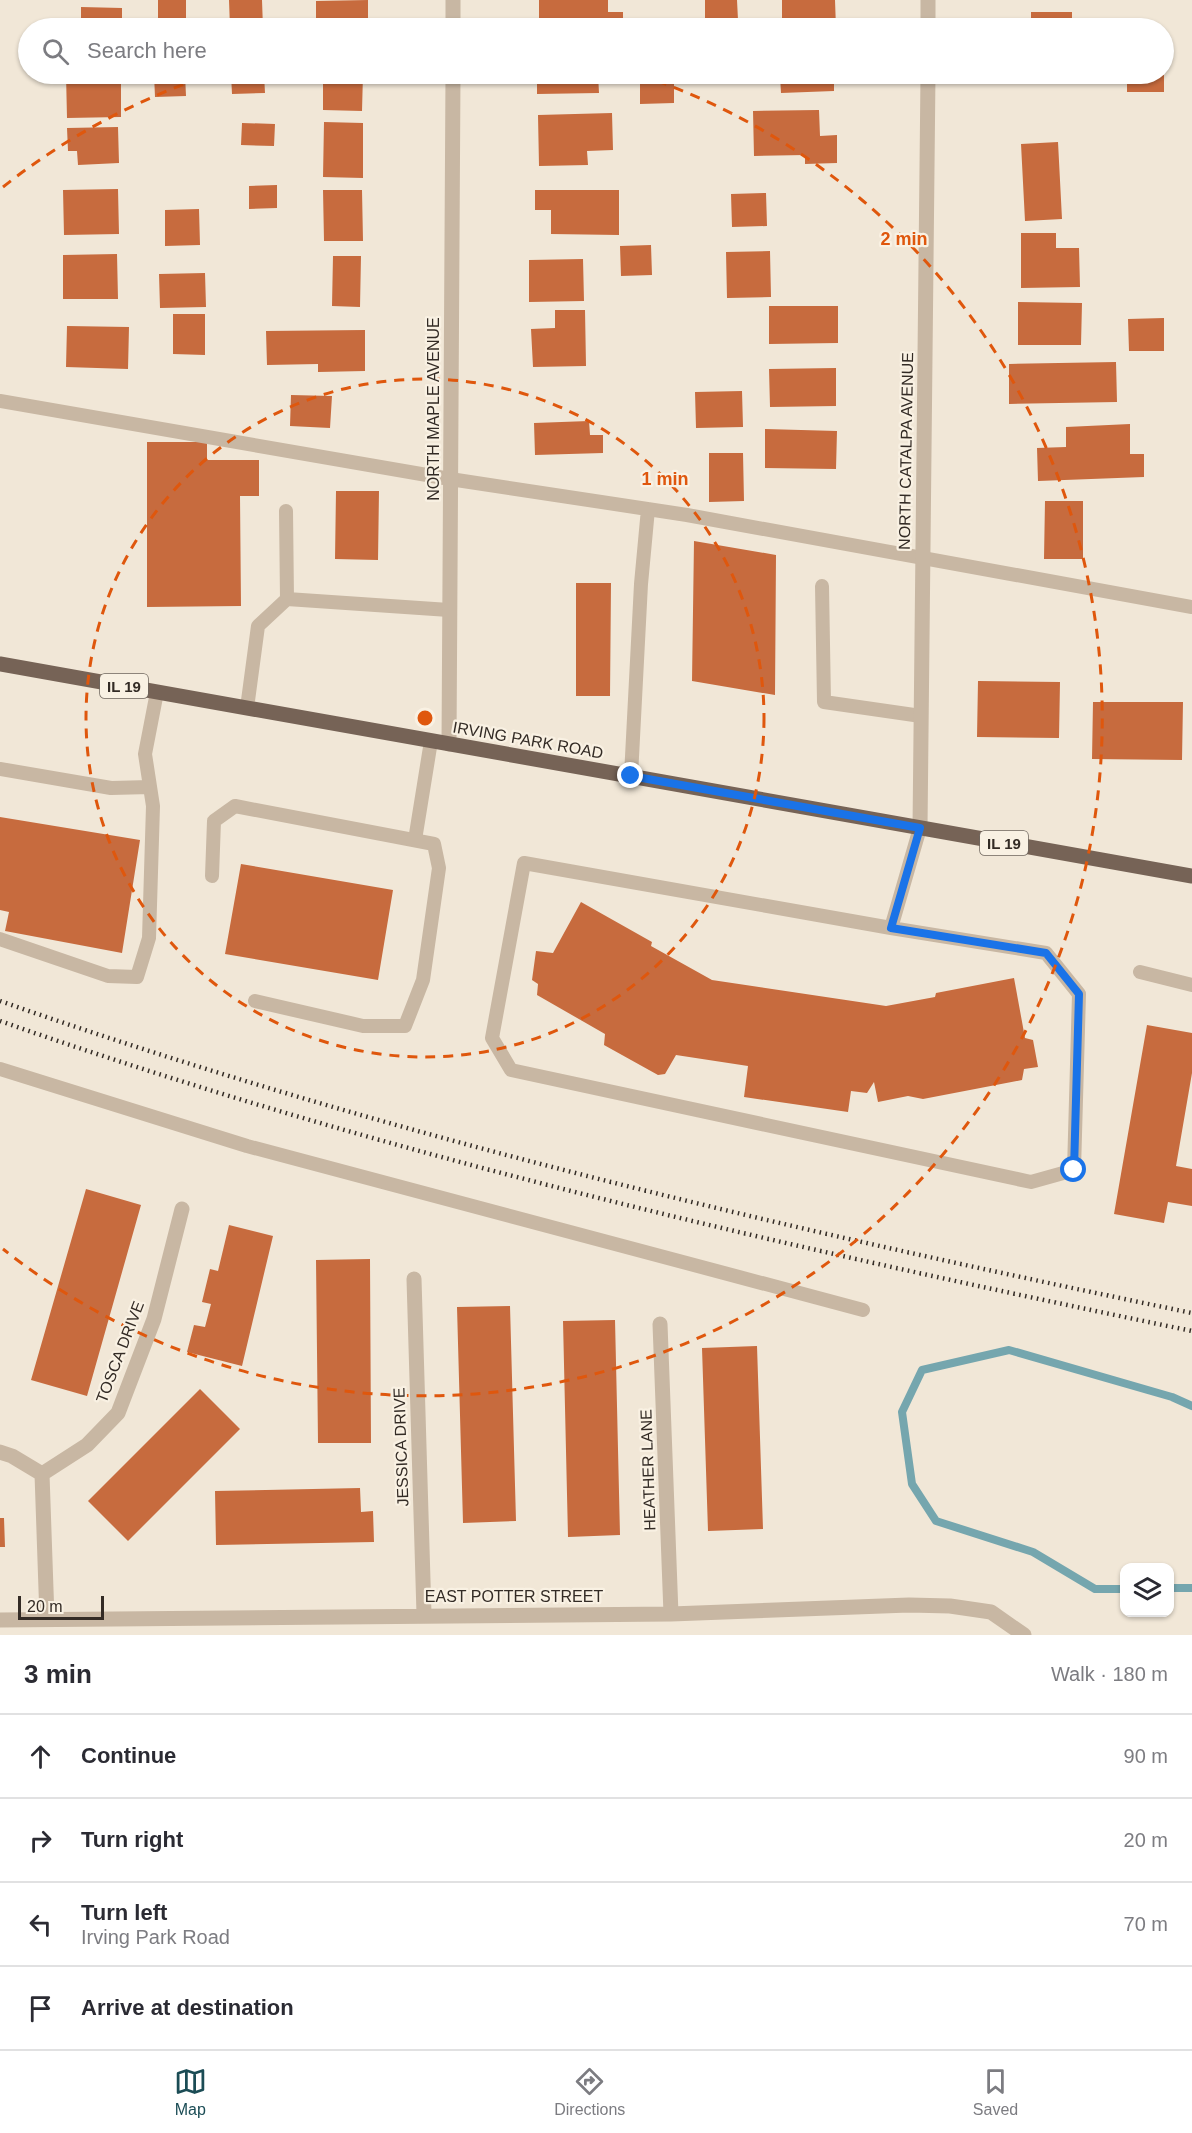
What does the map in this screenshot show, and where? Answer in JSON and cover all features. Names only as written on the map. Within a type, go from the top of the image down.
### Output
[{"type":"main road","name":"IRVING PARK ROAD","points":[[0,664],[1192,876]]},
{"type":"street","points":[[453,0],[453,18]]},
{"type":"street","points":[[928,0],[928,18]]},
{"type":"street","name":"NORTH MAPLE AVENUE","points":[[448,744],[453,84]]},
{"type":"street","name":"NORTH CATALPA AVENUE","points":[[920,828],[927,84]]},
{"type":"street","name":"TOSCA DRIVE","points":[[42,1474],[87,1445],[118,1413],[154,1319],[182,1209]]},
{"type":"street","name":"JESSICA DRIVE","points":[[414,1279],[424,1614]]},
{"type":"street","name":"HEATHER LANE","points":[[660,1324],[671,1614]]},
{"type":"street","points":[[0,1452],[12,1456],[42,1474],[47,1618]]},
{"type":"street","name":"EAST POTTER STREET","points":[[0,1620],[424,1614],[671,1614],[950,1606],[990,1612],[1023,1633]]},
{"type":"lane","points":[[0,401],[450,479],[648,509],[1192,607]]},
{"type":"lane","points":[[631,776],[641,584],[648,509]]},
{"type":"lane","points":[[286,511],[287,599]]},
{"type":"lane","points":[[822,586],[824,702],[921,716]]},
{"type":"lane","points":[[248,708],[258,626],[287,599],[449,610]]},
{"type":"lane","points":[[0,939],[108,976],[137,977],[149,938],[153,806],[145,754],[157,692]]},
{"type":"lane","points":[[416,840],[431,741]]},
{"type":"lane","points":[[0,769],[111,788],[150,787]]},
{"type":"lane","points":[[212,876],[214,821],[235,806],[434,844],[439,868],[423,980],[405,1026],[363,1026],[255,1001]]},
{"type":"lane","points":[[891,928],[920,828]]},
{"type":"lane","points":[[524,863],[891,928],[1046,953],[1079,994],[1074,1170],[1031,1182],[511,1070],[492,1038],[524,863]]},
{"type":"lane","points":[[1140,972],[1192,985]]},
{"type":"lane","points":[[0,1069],[247,1146],[862,1310]]},
{"type":"building","points":[[158,0],[186,0],[186,18],[158,18]]},
{"type":"building","points":[[229,0],[262,0],[263,18],[230,18]]},
{"type":"building","points":[[368,0],[368,18],[316,18],[316,1]]},
{"type":"building","points":[[539,0],[608,0],[608,12],[623,12],[623,18],[539,18]]},
{"type":"building","points":[[705,0],[737,0],[738,18],[705,18]]},
{"type":"building","points":[[782,0],[835,0],[836,18],[782,18]]},
{"type":"building","points":[[81,7],[122,8],[122,18],[81,18]]},
{"type":"building","points":[[1031,12],[1072,12],[1072,18],[1031,18]]},
{"type":"building","points":[[66,84],[121,84],[121,117],[67,118]]},
{"type":"building","points":[[154,84],[185,84],[186,96],[155,97]]},
{"type":"building","points":[[232,84],[265,84],[265,93],[232,94]]},
{"type":"building","points":[[323,84],[363,84],[362,111],[323,110]]},
{"type":"building","points":[[537,84],[599,84],[599,93],[537,94]]},
{"type":"building","points":[[640,84],[674,84],[674,103],[640,104]]},
{"type":"building","points":[[780,84],[834,84],[834,91],[781,93]]},
{"type":"building","points":[[1127,84],[1164,84],[1164,92],[1127,92]]},
{"type":"building","points":[[819,110],[820,136],[837,135],[837,163],[805,164],[805,155],[754,156],[753,111]]},
{"type":"building","points":[[612,113],[613,150],[587,151],[588,165],[539,166],[538,115]]},
{"type":"building","points":[[324,122],[363,123],[363,178],[323,177]]},
{"type":"building","points":[[242,123],[275,124],[274,146],[241,145]]},
{"type":"building","points":[[118,127],[119,163],[78,165],[77,151],[68,151],[67,128]]},
{"type":"building","points":[[1058,142],[1062,219],[1025,221],[1021,144]]},
{"type":"building","points":[[277,185],[277,208],[249,209],[249,186]]},
{"type":"building","points":[[118,189],[119,234],[64,235],[63,190]]},
{"type":"building","points":[[323,190],[362,190],[363,241],[324,241]]},
{"type":"building","points":[[535,190],[619,190],[619,235],[551,234],[551,210],[535,210]]},
{"type":"building","points":[[766,193],[767,226],[732,227],[731,194]]},
{"type":"building","points":[[199,209],[200,245],[165,246],[165,210]]},
{"type":"building","points":[[1021,233],[1056,233],[1056,248],[1079,248],[1080,287],[1021,288]]},
{"type":"building","points":[[651,245],[652,275],[621,276],[620,246]]},
{"type":"building","points":[[770,251],[771,297],[727,298],[726,252]]},
{"type":"building","points":[[117,254],[118,299],[63,299],[63,255]]},
{"type":"building","points":[[333,256],[361,256],[360,307],[332,306]]},
{"type":"building","points":[[583,259],[584,301],[529,302],[529,260]]},
{"type":"building","points":[[205,273],[206,307],[160,308],[159,274]]},
{"type":"building","points":[[1018,302],[1082,303],[1081,345],[1018,345]]},
{"type":"building","points":[[769,306],[838,306],[838,343],[769,344]]},
{"type":"building","points":[[555,310],[585,310],[586,366],[533,367],[531,329],[555,328]]},
{"type":"building","points":[[173,314],[205,314],[205,355],[173,354]]},
{"type":"building","points":[[1164,318],[1164,351],[1129,351],[1128,319]]},
{"type":"building","points":[[67,326],[129,327],[128,369],[66,367]]},
{"type":"building","points":[[365,330],[365,371],[318,372],[318,364],[267,365],[266,331]]},
{"type":"building","points":[[1116,362],[1117,402],[1009,404],[1009,364]]},
{"type":"building","points":[[836,368],[836,406],[770,407],[769,369]]},
{"type":"building","points":[[742,391],[743,427],[696,428],[695,392]]},
{"type":"building","points":[[291,395],[332,396],[330,428],[290,426]]},
{"type":"building","points":[[589,421],[590,435],[603,435],[603,453],[535,455],[534,423]]},
{"type":"building","points":[[1130,424],[1130,454],[1144,454],[1144,477],[1038,481],[1037,448],[1066,447],[1066,427]]},
{"type":"building","points":[[765,429],[837,431],[836,469],[765,468]]},
{"type":"building","points":[[147,442],[207,442],[207,460],[259,460],[259,496],[240,496],[241,606],[147,607]]},
{"type":"building","points":[[709,453],[743,453],[744,501],[709,502]]},
{"type":"building","points":[[336,491],[379,491],[378,560],[335,559]]},
{"type":"building","points":[[1045,501],[1083,501],[1083,559],[1044,559]]},
{"type":"building","points":[[694,541],[776,555],[775,695],[692,681]]},
{"type":"building","points":[[576,583],[611,583],[610,696],[576,696]]},
{"type":"building","points":[[978,681],[1060,682],[1059,738],[977,737]]},
{"type":"building","points":[[1093,702],[1183,702],[1182,760],[1092,759]]},
{"type":"building","points":[[0,817],[140,840],[122,953],[5,931],[9,912],[0,910]]},
{"type":"building","points":[[241,864],[393,890],[378,980],[225,954]]},
{"type":"building","points":[[581,902],[652,942],[651,946],[712,980],[886,1006],[935,997],[936,993],[1014,978],[1025,1038],[1033,1040],[1038,1067],[1024,1069],[1022,1080],[923,1099],[908,1096],[878,1102],[874,1082],[867,1093],[851,1091],[848,1112],[744,1097],[748,1066],[676,1055],[665,1074],[658,1075],[604,1045],[605,1034],[537,995],[538,984],[532,980],[536,951],[553,953]]},
{"type":"building","points":[[1147,1025],[1192,1033],[1192,1073],[1176,1166],[1192,1169],[1192,1206],[1168,1202],[1164,1223],[1114,1214]]},
{"type":"building","points":[[86,1189],[141,1205],[87,1396],[31,1380]]},
{"type":"building","points":[[229,1225],[273,1236],[242,1366],[187,1352],[194,1325],[205,1327],[211,1304],[202,1302],[210,1269],[218,1271]]},
{"type":"building","points":[[370,1259],[371,1443],[318,1443],[316,1260]]},
{"type":"building","points":[[510,1306],[516,1521],[463,1523],[457,1307]]},
{"type":"building","points":[[615,1320],[620,1535],[568,1537],[563,1321]]},
{"type":"building","points":[[757,1346],[763,1529],[708,1531],[702,1348]]},
{"type":"building","points":[[200,1389],[240,1429],[128,1541],[88,1501]]},
{"type":"building","points":[[360,1488],[361,1512],[373,1511],[374,1542],[216,1545],[215,1491]]},
{"type":"building","points":[[0,1518],[4,1518],[5,1547],[0,1547]]},
{"type":"waterway","points":[[1120,1589],[1095,1589],[1033,1552],[936,1521],[912,1484],[902,1412],[922,1370],[1009,1350],[1172,1397],[1192,1406]]},
{"type":"waterway","points":[[1174,1588],[1192,1588]]},
{"type":"railway","points":[[0,1001],[146,1050],[442,1138],[740,1214],[1192,1313]]},
{"type":"railway","points":[[0,1021],[146,1070],[293,1115],[590,1196],[890,1267],[1192,1331]]},
{"type":"route","points":[[631,776],[920,828],[891,928],[1046,953],[1079,994],[1074,1170]]}]
